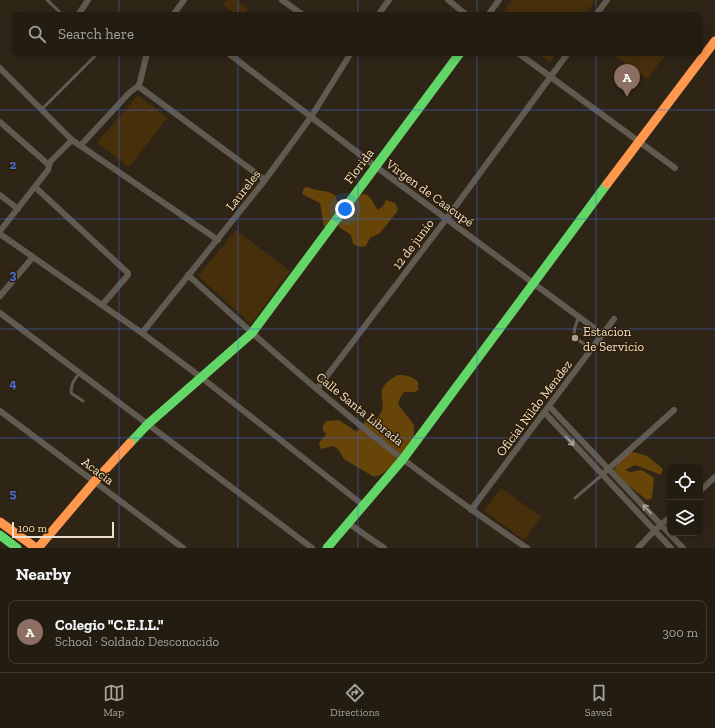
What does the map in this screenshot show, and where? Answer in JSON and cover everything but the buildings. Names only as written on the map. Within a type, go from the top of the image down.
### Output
[{"type":"street","points":[[80,12],[88,0]]},
{"type":"street","points":[[176,12],[184,0]]},
{"type":"street","points":[[282,0],[299,12]]},
{"type":"street","points":[[380,12],[389,0]]},
{"type":"street","points":[[448,0],[463,12]]},
{"type":"street","points":[[490,12],[499,0]]},
{"type":"street","points":[[598,12],[607,0]]},
{"type":"street","points":[[327,548],[403,459],[715,41]]},
{"type":"street","points":[[81,145],[129,93],[138,86],[146,56]]},
{"type":"street","name":"Virgen de Caacupé","points":[[232,56],[375,166],[602,334]]},
{"type":"street","name":"Laureles","points":[[142,333],[265,180],[311,117],[349,56]]},
{"type":"street","name":"Florida","points":[[37,548],[94,482],[148,424],[252,333],[458,56]]},
{"type":"street","points":[[522,56],[675,168]]},
{"type":"street","name":"12 de junio","points":[[317,389],[447,218],[566,56]]},
{"type":"street","points":[[0,68],[72,140],[218,240]]},
{"type":"street","points":[[138,86],[265,180]]},
{"type":"street","points":[[0,122],[49,165]]},
{"type":"street","points":[[0,231],[48,170],[50,162],[72,140]]},
{"type":"street","points":[[35,187],[128,273],[128,275],[102,305]]},
{"type":"street","points":[[0,195],[18,209]]},
{"type":"street","points":[[0,234],[142,333],[202,378],[363,505]]},
{"type":"street","points":[[0,296],[33,257]]},
{"type":"street","name":"Calle Santa Librada","points":[[188,275],[317,389],[403,459],[471,510],[527,548]]},
{"type":"street","points":[[0,313],[312,548]]},
{"type":"street","name":"Oficial Nildo Mendez","points":[[471,510],[614,319]]},
{"type":"street","points":[[549,406],[683,548]]},
{"type":"street","points":[[602,475],[674,410]]},
{"type":"street","name":"Acacia","points":[[0,411],[183,548]]},
{"type":"street","points":[[544,412],[671,548]]},
{"type":"street","points":[[703,487],[715,477]]},
{"type":"street","points":[[638,548],[667,520]]},
{"type":"street","points":[[0,522],[37,548]]},
{"type":"street","points":[[348,523],[384,548]]},
{"type":"street","points":[[0,535],[17,548]]},
{"type":"lane","points":[[47,0],[60,12]]},
{"type":"lane","points":[[42,109],[95,56]]},
{"type":"lane","points":[[579,317],[573,329],[574,335],[581,343],[592,348]]},
{"type":"lane","points":[[80,373],[74,379],[71,386],[71,393],[83,401]]},
{"type":"lane","points":[[575,498],[602,475]]},
{"type":"shaded area","points":[[226,0],[236,0],[248,9],[246,12],[233,12],[223,5]]},
{"type":"shaded area","points":[[512,0],[596,0],[587,12],[503,12]]},
{"type":"shaded area","points":[[541,56],[555,56],[550,63]]},
{"type":"shaded area","points":[[615,56],[665,56],[647,79]]},
{"type":"shaded area","points":[[138,95],[167,118],[129,167],[97,143]]},
{"type":"shaded area","points":[[307,187],[329,192],[335,195],[337,201],[335,213],[336,222],[328,229],[324,226],[320,203],[302,194],[304,188]]},
{"type":"shaded area","points":[[365,194],[371,199],[378,210],[383,206],[386,200],[395,203],[398,209],[380,233],[370,238],[366,246],[361,247],[353,244],[351,235],[339,227],[338,222],[359,195]]},
{"type":"shaded area","points":[[236,230],[290,271],[251,324],[198,276]]},
{"type":"shaded area","points":[[398,375],[409,376],[418,382],[418,390],[415,392],[404,392],[398,404],[414,425],[414,444],[403,459],[380,475],[374,477],[344,459],[338,449],[333,446],[321,449],[319,443],[326,434],[323,430],[323,425],[327,421],[339,420],[357,432],[367,419],[378,417],[383,406],[382,391],[384,386]]},
{"type":"shaded area","points":[[552,416],[601,466],[600,467]]},
{"type":"shaded area","points":[[630,451],[647,456],[663,469],[661,475],[635,465],[625,470],[630,472],[642,470],[654,478],[652,498],[647,500],[620,479],[614,471],[616,466]]},
{"type":"shaded area","points":[[610,478],[656,524],[656,525]]},
{"type":"shaded area","points":[[501,488],[541,517],[524,540],[484,511]]},
{"type":"traffic: fast","points":[[130,443],[148,424],[252,333],[458,56]]},
{"type":"traffic: fast","points":[[327,548],[403,459],[607,184]]},
{"type":"traffic: fast","points":[[0,535],[17,548]]},
{"type":"traffic: slow","points":[[607,184],[715,41]]},
{"type":"traffic: slow","points":[[38,548],[94,482],[130,443]]},
{"type":"traffic: slow","points":[[0,522],[36,548]]},
{"type":"place","name":"Colegio \"C.E.I.L.\"","points":[[627,97]]},
{"type":"place","name":"Estacion de Servicio","points":[[575,338]]}]
